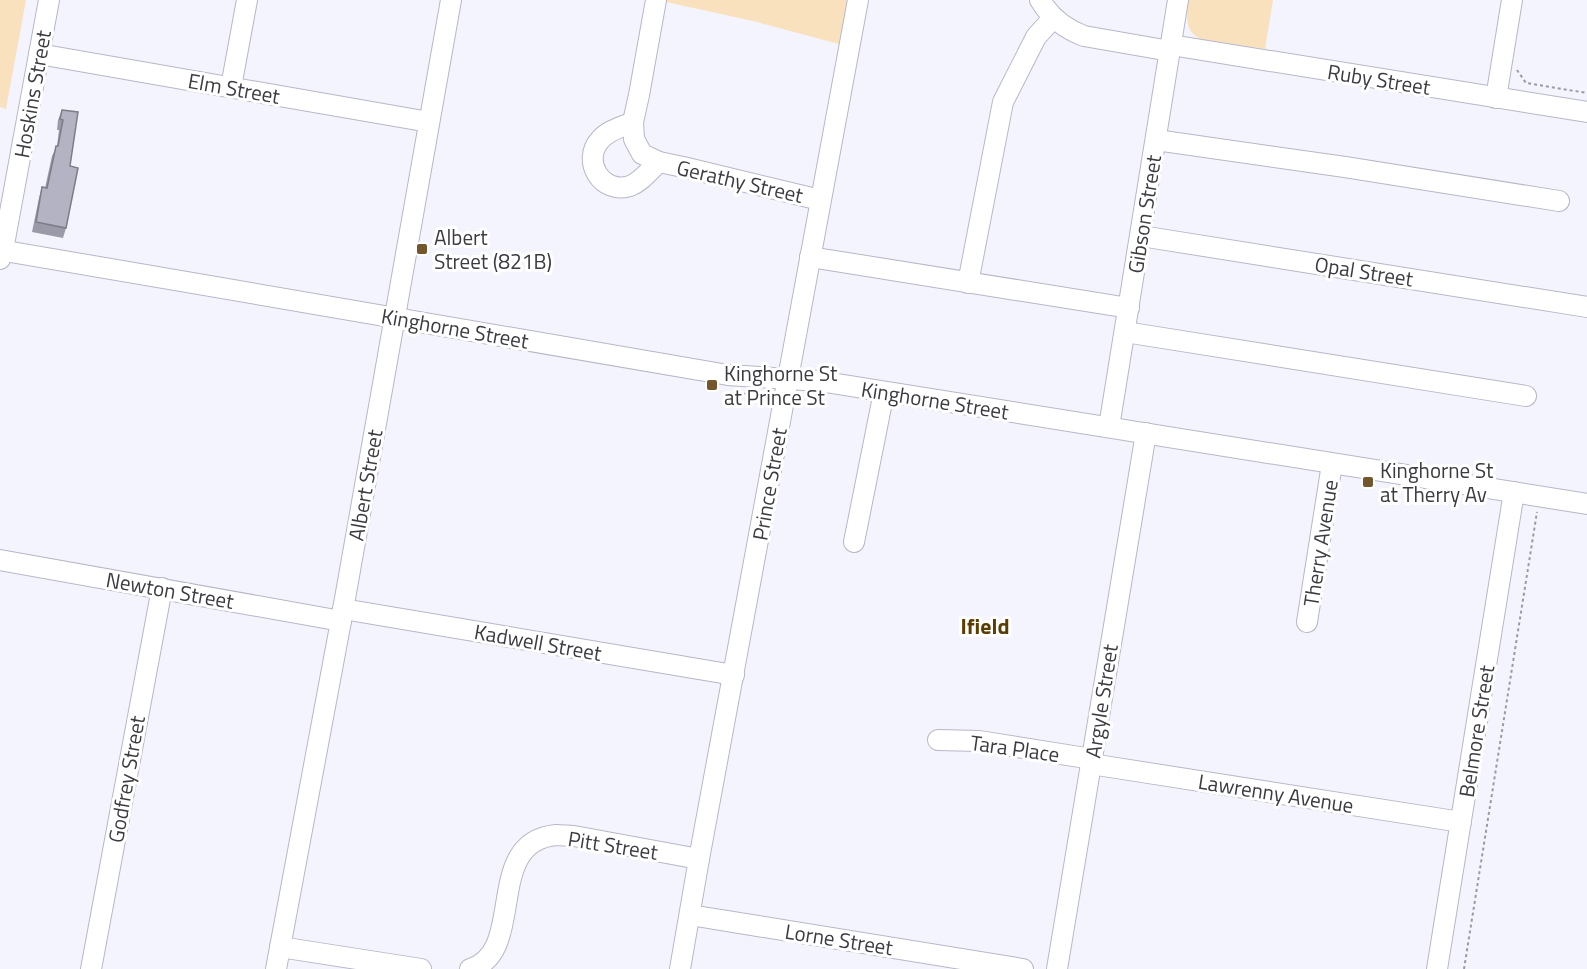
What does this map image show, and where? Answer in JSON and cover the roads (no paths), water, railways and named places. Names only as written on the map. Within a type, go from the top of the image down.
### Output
[{"type":"street","name":"Hoskins Street","points":[[1,253],[49,0]]},
{"type":"street","points":[[231,87],[247,0]]},
{"type":"street","name":"Albert Street","points":[[276,969],[342,615],[451,0]]},
{"type":"street","name":"Gerathy Street","points":[[656,0],[632,131],[642,154],[659,162],[820,200]]},
{"type":"street","name":"Prince Street","points":[[680,969],[858,0]]},
{"type":"street","points":[[968,283],[1002,102],[1036,37],[1053,18],[1040,0]]},
{"type":"street","name":"Gibson Street","points":[[1109,427],[1178,0]]},
{"type":"street","points":[[1496,98],[1512,0]]},
{"type":"street","name":"Ruby Street","points":[[1053,18],[1073,32],[1084,36],[1587,112]]},
{"type":"street","name":"Elm Street","points":[[39,54],[429,122]]},
{"type":"street","name":"Gerathy Street","points":[[633,122],[601,138],[593,152],[595,172],[606,184],[614,187],[629,186],[642,179],[659,162]]},
{"type":"street","points":[[1156,140],[1559,201]]},
{"type":"street","name":"Opal Street","points":[[1141,236],[1587,307]]},
{"type":"street","name":"Kinghorne Street","points":[[1,253],[728,375],[788,378],[884,392],[1587,504]]},
{"type":"street","points":[[810,257],[1129,308]]},
{"type":"street","points":[[1125,332],[1526,396]]},
{"type":"street","points":[[854,542],[884,392]]},
{"type":"street","name":"Argyle Street","points":[[1057,969],[1146,433]]},
{"type":"street","name":"Therry Avenue","points":[[1307,622],[1332,464]]},
{"type":"street","name":"Belmore Street","points":[[1437,969],[1514,492]]},
{"type":"street","name":"Newton Street","points":[[0,560],[162,588],[342,615]]},
{"type":"street","name":"Godfrey Street","points":[[92,969],[162,588]]},
{"type":"street","name":"Kadwell Street","points":[[342,615],[734,675]]},
{"type":"street","name":"Tara Place","points":[[938,740],[979,741],[1092,761]]},
{"type":"street","name":"Lawrenny Avenue","points":[[1092,761],[1461,822]]},
{"type":"street","name":"Pitt Street","points":[[470,969],[488,957],[498,942],[514,863],[539,839],[555,835],[574,836],[699,859]]},
{"type":"street","name":"Lorne Street","points":[[690,915],[932,962],[1023,969]]},
{"type":"street","points":[[280,947],[421,969]]},
{"type":"place","name":"Albert Street (821B)","points":[[422,249]]},
{"type":"place","name":"Kinghorne St at Prince St","points":[[712,385]]},
{"type":"place","name":"Kinghorne St at Therry Av","points":[[1368,482]]},
{"type":"district","name":"Ifield","points":[[985,626]]}]
